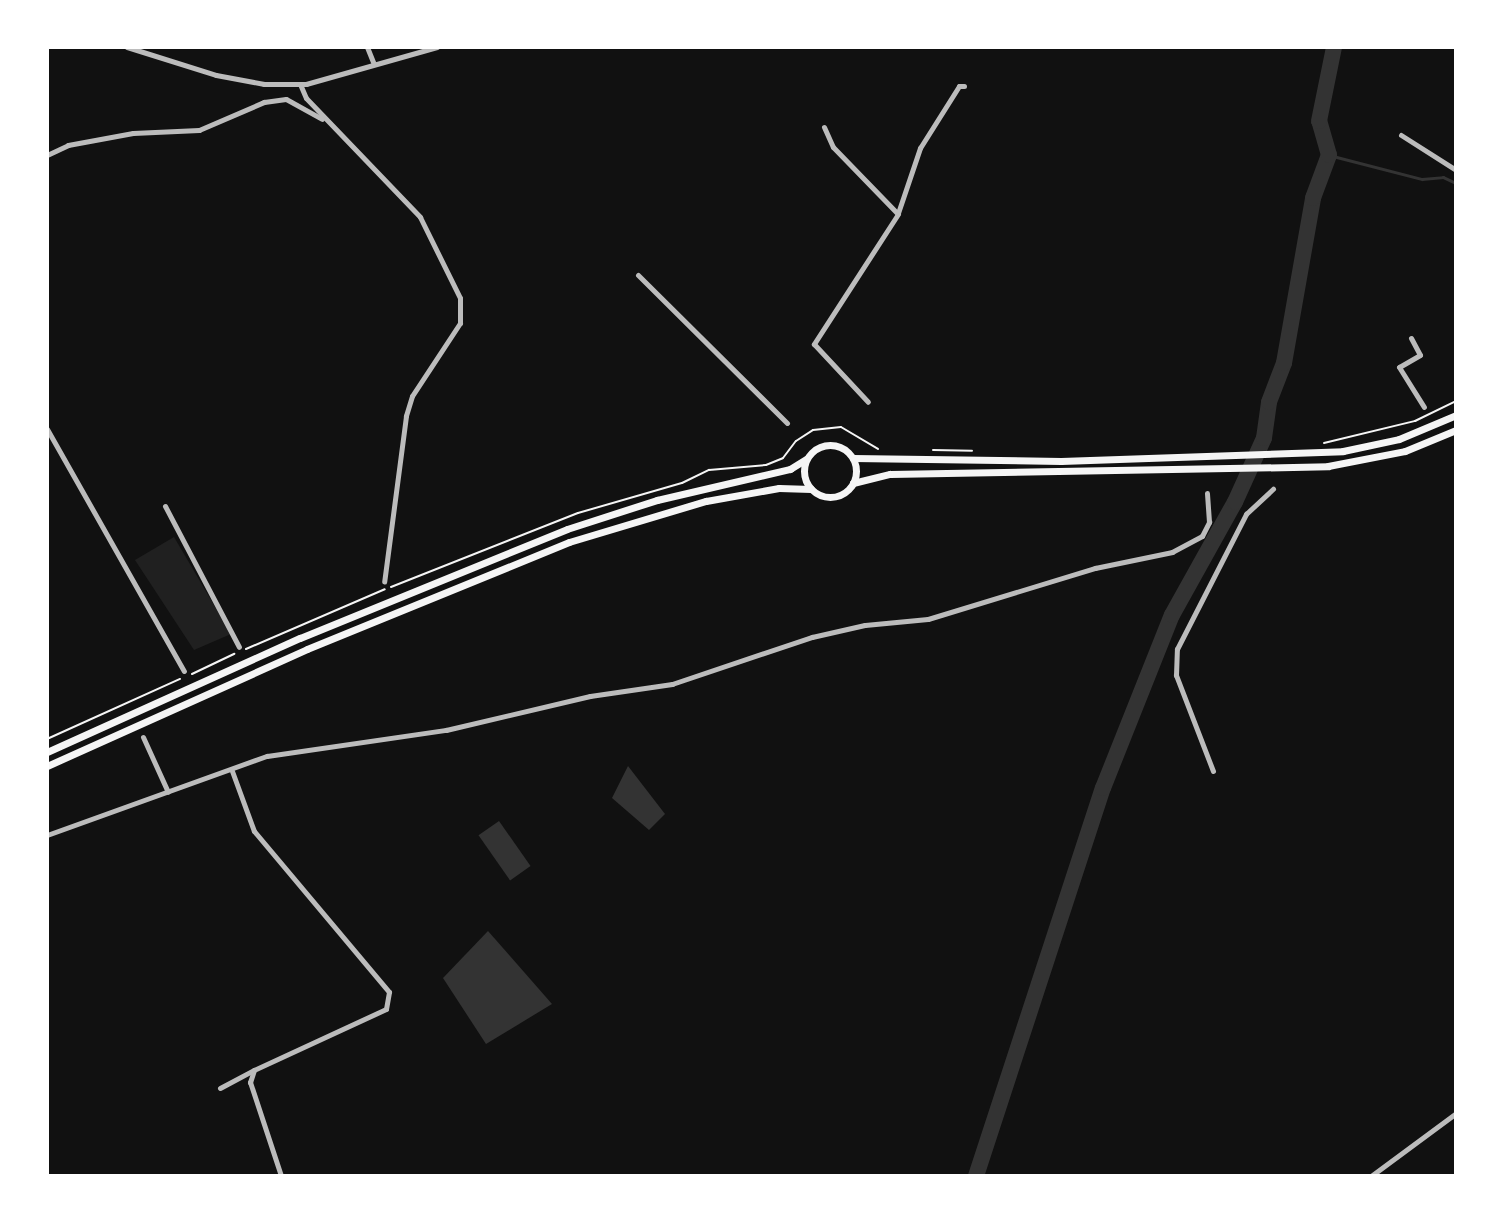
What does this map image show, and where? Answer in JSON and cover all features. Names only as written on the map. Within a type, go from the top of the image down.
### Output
[{"type":"main road","points":[[47,752],[300,638],[567,529],[657,500],[790,469],[826,444],[841,447],[853,458],[1048,461],[1294,454],[1372,446],[1418,432],[1456,415]]},
{"type":"main road","points":[[47,766],[307,649],[569,542],[706,501],[779,488],[811,489],[832,497],[853,484],[890,474],[1296,468],[1382,457],[1456,430]]},
{"type":"main road","points":[[853,458],[853,484]]},
{"type":"main road","points":[[806,459],[804,478],[811,489]]},
{"type":"street","points":[[127,47],[216,75],[264,84],[300,84],[437,47]]},
{"type":"street","points":[[367,47],[374,64]]},
{"type":"street","points":[[300,84],[306,98],[420,217],[460,298],[460,323],[412,396],[406,416],[384,582]]},
{"type":"street","points":[[868,402],[814,344],[898,214],[920,148],[959,86],[964,86]]},
{"type":"street","points":[[47,155],[68,145],[133,133],[199,130],[264,102],[286,99],[334,126]]},
{"type":"street","points":[[824,127],[833,147],[898,214]]},
{"type":"street","points":[[1401,135],[1456,170]]},
{"type":"street","points":[[638,275],[788,423]]},
{"type":"street","points":[[1411,338],[1420,355],[1399,367],[1424,407]]},
{"type":"street","points":[[47,429],[184,671]]},
{"type":"street","points":[[1213,771],[1176,675],[1177,649],[1246,514],[1273,489]]},
{"type":"street","points":[[47,835],[232,771],[267,756],[411,736],[671,684],[812,638],[865,625],[928,619],[1095,568],[1172,552],[1202,536],[1209,522],[1207,493]]},
{"type":"street","points":[[165,506],[239,647]]},
{"type":"street","points":[[143,737],[167,792]]},
{"type":"street","points":[[220,1088],[386,1009],[389,992],[254,831],[232,771]]},
{"type":"street","points":[[254,1070],[250,1082],[281,1176]]},
{"type":"street","points":[[1371,1176],[1456,1113]]},
{"type":"path","points":[[1320,443],[1404,425],[1456,401]]},
{"type":"shaded area","points":[[174,537],[231,634],[194,650],[135,560]]},
{"type":"shaded area","points":[[628,766],[665,814],[649,830],[612,798]]},
{"type":"shaded area","points":[[499,821],[531,866],[510,880],[479,835]]},
{"type":"shaded area","points":[[488,931],[552,1004],[486,1044],[443,978]]},
{"type":"waterway","points":[[976,1176],[1103,788],[1172,615],[1235,502],[1264,438],[1269,402],[1284,363],[1313,198],[1329,155],[1319,121],[1334,47]]},
{"type":"waterway","points":[[1329,155],[1422,179],[1443,177],[1456,183]]}]
